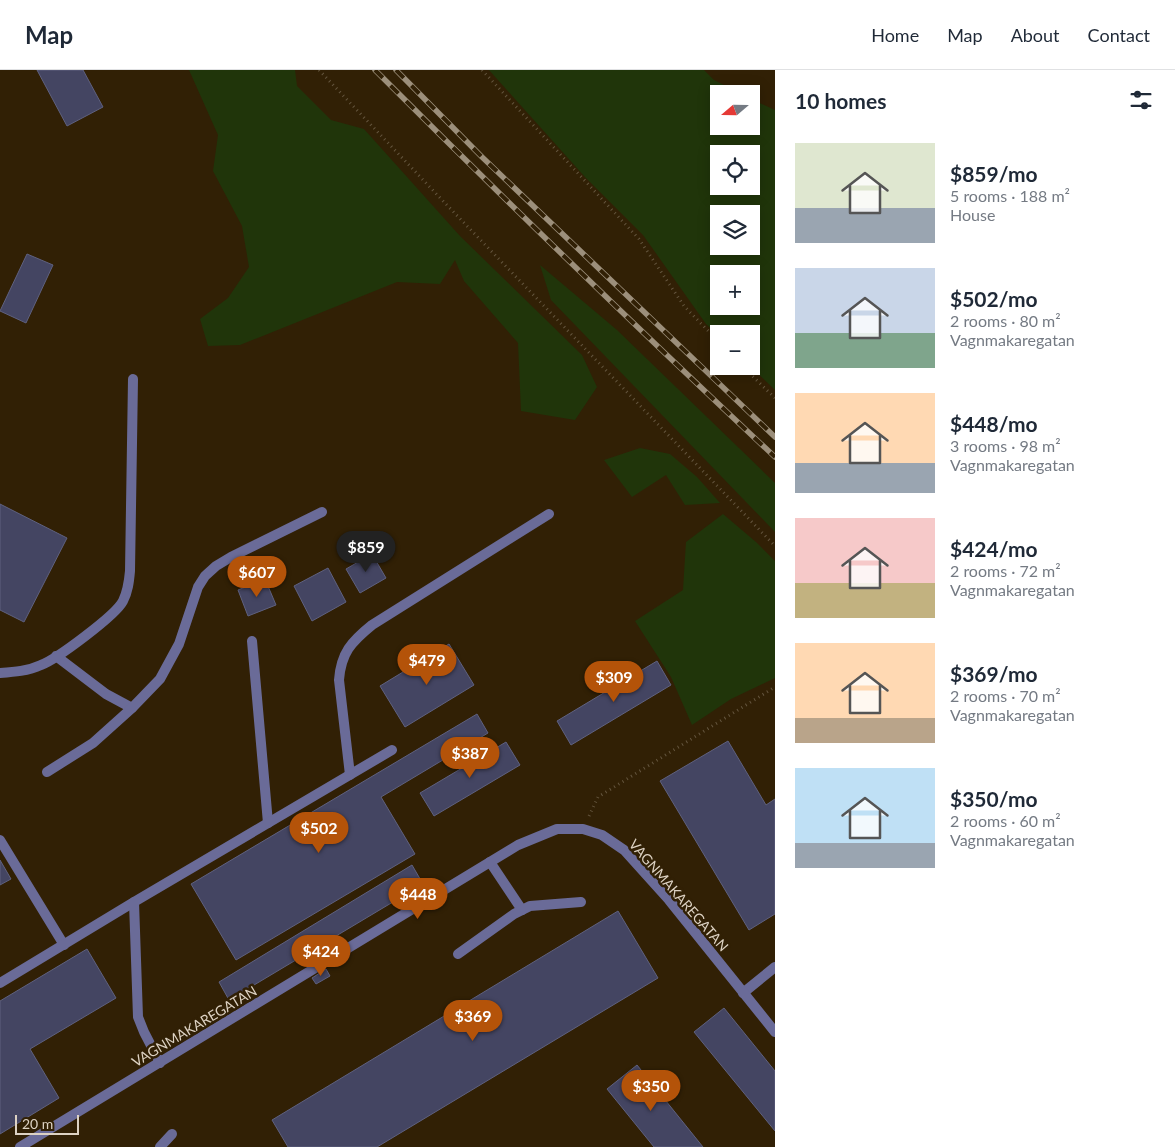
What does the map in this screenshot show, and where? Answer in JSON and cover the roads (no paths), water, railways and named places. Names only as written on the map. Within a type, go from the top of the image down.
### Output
[{"type":"street","points":[[0,673],[24,671],[43,665],[110,616],[122,603],[129,588],[132,379]]},
{"type":"street","points":[[47,772],[93,743],[132,708],[160,679],[179,644],[198,587],[216,566],[230,557],[322,512]]},
{"type":"street","points":[[350,775],[340,680],[340,665],[346,650],[358,636],[372,625],[549,514]]},
{"type":"street","points":[[252,641],[268,823]]},
{"type":"street","points":[[56,656],[106,694],[132,708]]},
{"type":"street","points":[[0,983],[392,750]]},
{"type":"street","name":"VAGNMAKAREGATAN","points":[[20,1147],[518,845],[558,829],[583,829],[602,835],[624,850],[669,900],[775,1032]]},
{"type":"street","points":[[0,840],[64,945]]},
{"type":"street","points":[[490,862],[522,910]]},
{"type":"street","points":[[134,902],[138,1017],[160,1063]]},
{"type":"street","points":[[458,954],[514,914],[530,906],[580,902]]},
{"type":"street","points":[[743,993],[775,967]]},
{"type":"street","points":[[160,1147],[172,1134]]},
{"type":"railway","points":[[375,70],[573,265],[775,457]]},
{"type":"railway","points":[[396,70],[482,157],[775,437]]}]
